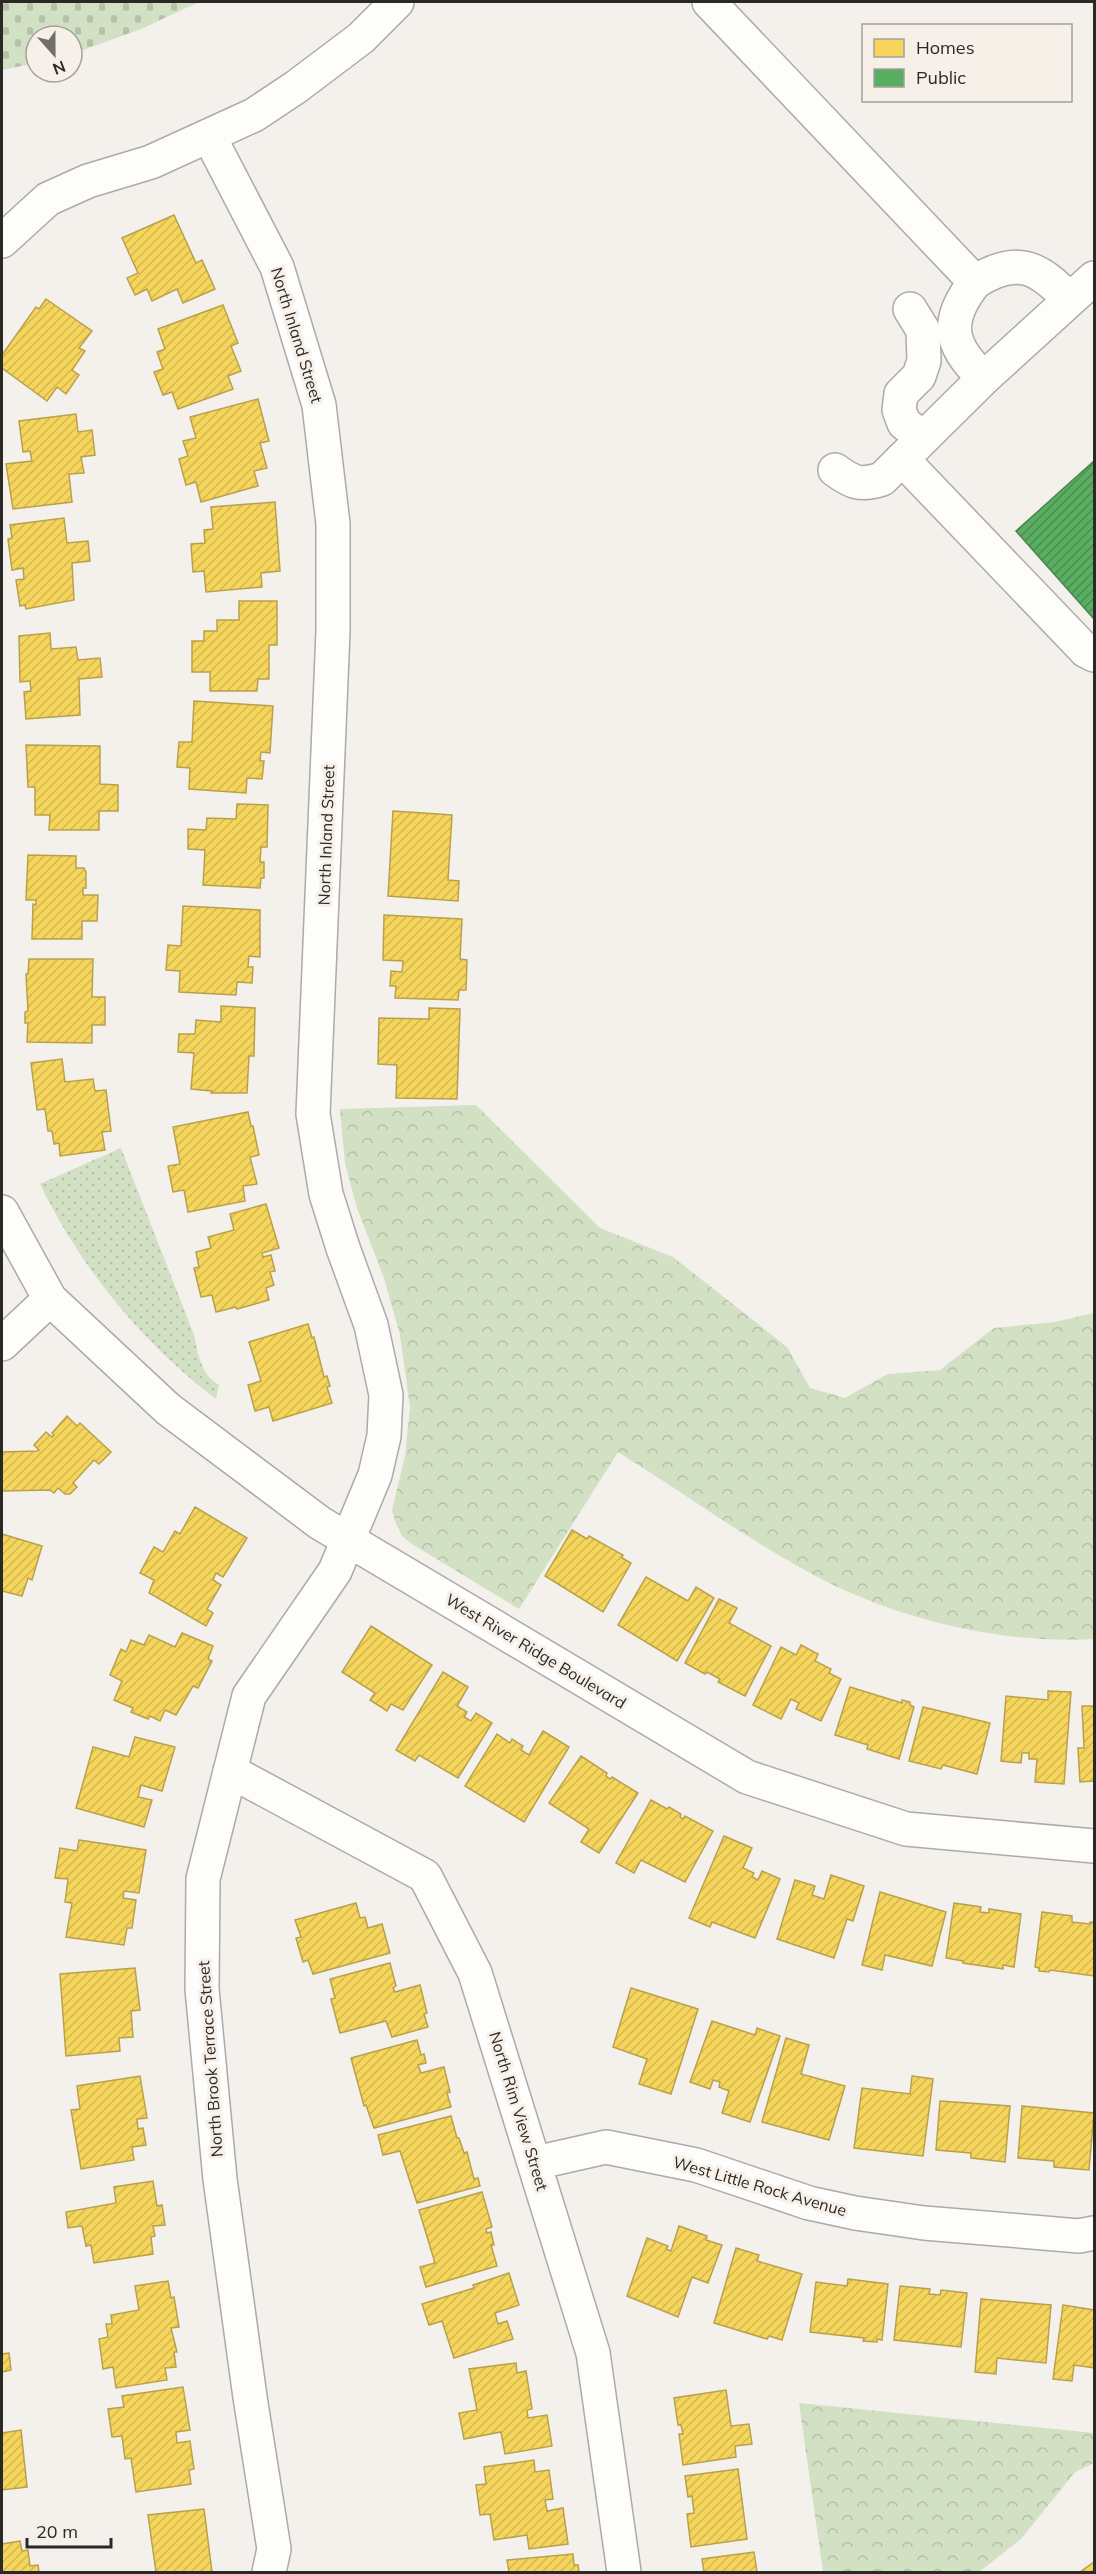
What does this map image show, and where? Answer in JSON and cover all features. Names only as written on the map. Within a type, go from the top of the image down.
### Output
[{"type":"street","points":[[2,241],[48,199],[88,181],[151,162],[254,115],[296,87],[361,38],[397,2]]},
{"type":"street","points":[[709,2],[975,282]]},
{"type":"street","name":"North Inland Street","points":[[209,136],[277,267],[319,405],[333,524],[333,631],[313,1114],[326,1194],[371,1325],[386,1395],[384,1436],[375,1475],[348,1540]]},
{"type":"street","points":[[984,378],[961,354],[954,317],[961,300],[975,282],[991,272],[1013,267],[1032,268],[1050,279],[1069,299]]},
{"type":"street","points":[[835,470],[851,482],[868,483],[882,479],[984,378],[1069,299],[1095,278]]},
{"type":"street","points":[[910,309],[923,330],[924,361],[919,376],[901,394],[899,410],[913,448],[1086,651],[1095,655]]},
{"type":"street","name":"West River Ridge Boulevard","points":[[2,1212],[50,1299],[168,1409],[320,1523],[747,1777],[906,1829],[1095,1846]]},
{"type":"street","points":[[2,1344],[50,1299]]},
{"type":"street","name":"North Brook Terrace Street","points":[[269,2572],[274,2549],[220,2179],[202,1989],[203,1879],[249,1696],[335,1571],[348,1540]]},
{"type":"street","name":"North Rim View Street","points":[[230,1771],[425,1876],[475,1973],[593,2353],[624,2572]]},
{"type":"street","name":"West Little Rock Avenue","points":[[535,2163],[606,2147],[696,2165],[809,2203],[855,2213],[924,2223],[1079,2236],[1095,2233]]},
{"type":"green space","points":[[2,2],[199,2],[141,29],[84,50],[84,24],[24,24],[24,65],[2,70]]},
{"type":"green space","points":[[476,1105],[600,1228],[673,1257],[787,1347],[810,1388],[845,1398],[888,1374],[940,1370],[994,1328],[1055,1322],[1094,1313],[1094,1639],[1021,1637],[984,1632],[948,1625],[877,1603],[843,1589],[785,1559],[618,1452],[519,1609],[402,1536],[392,1510],[405,1456],[410,1407],[400,1335],[384,1278],[357,1208],[345,1163],[340,1109]]},
{"type":"green space","points":[[121,1148],[194,1335],[201,1363],[208,1376],[219,1385],[216,1399],[163,1353],[115,1302],[74,1245],[40,1184]]},
{"type":"green space","points":[[799,2403],[1094,2433],[1094,2463],[1075,2472],[1021,2539],[979,2572],[823,2572]]},
{"type":"building: Homes","points":[[174,215],[196,263],[202,260],[215,289],[183,303],[177,289],[152,301],[147,289],[135,295],[127,278],[138,273],[122,238]]},
{"type":"building: Homes","points":[[46,299],[92,331],[79,348],[85,351],[72,370],[79,375],[66,394],[57,387],[47,401],[2,368],[2,355],[36,307],[39,309]]},
{"type":"building: Homes","points":[[223,305],[238,343],[231,346],[241,371],[228,376],[233,389],[178,409],[172,392],[163,395],[154,372],[163,369],[157,352],[165,349],[158,329]]},
{"type":"building: Homes","points":[[258,399],[269,441],[260,443],[267,468],[254,471],[258,486],[201,502],[196,482],[186,485],[179,459],[188,456],[183,441],[196,438],[190,417]]},
{"type":"building: Homes","points":[[76,414],[78,432],[92,430],[95,455],[81,457],[84,473],[69,474],[72,502],[13,509],[6,464],[32,461],[30,451],[23,452],[19,421]]},
{"type":"building: Homes","points":[[275,502],[280,571],[261,573],[262,587],[206,592],[204,571],[193,572],[191,544],[205,543],[204,530],[213,529],[211,507]]},
{"type":"building: Homes","points":[[64,518],[67,543],[88,541],[90,561],[72,563],[74,600],[26,609],[25,605],[20,606],[16,580],[24,579],[23,568],[12,570],[8,539],[12,538],[10,525]]},
{"type":"building: Homes","points":[[239,601],[277,601],[277,645],[269,645],[269,679],[258,679],[257,691],[210,691],[210,672],[192,672],[192,641],[204,641],[204,631],[217,631],[217,620],[239,620]]},
{"type":"building: Homes","points":[[50,633],[51,649],[76,647],[78,660],[100,658],[102,677],[79,679],[80,715],[26,719],[24,692],[31,691],[30,681],[20,682],[19,636]]},
{"type":"building: Homes","points":[[194,701],[273,706],[270,753],[261,752],[260,761],[264,761],[262,779],[247,778],[246,793],[189,789],[190,768],[177,767],[179,742],[192,742]]},
{"type":"building: Homes","points":[[26,745],[100,746],[100,784],[118,785],[118,811],[99,811],[99,830],[49,830],[50,815],[35,815],[35,787],[28,787]]},
{"type":"building: Homes","points":[[237,804],[268,805],[267,847],[261,847],[260,862],[264,862],[264,878],[261,878],[260,888],[203,885],[205,850],[188,849],[188,829],[206,830],[207,818],[236,819]]},
{"type":"building: Homes","points":[[393,811],[452,815],[448,880],[459,881],[458,901],[388,896]]},
{"type":"building: Homes","points":[[28,855],[76,856],[76,868],[84,868],[86,888],[83,888],[83,895],[98,895],[97,921],[82,921],[82,939],[32,939],[33,904],[36,905],[36,900],[26,900]]},
{"type":"building: Homes","points":[[183,906],[260,910],[260,957],[249,956],[248,967],[253,967],[252,983],[237,982],[236,995],[179,992],[180,971],[166,970],[168,945],[181,946]]},
{"type":"building: Homes","points":[[384,915],[462,919],[460,959],[467,960],[466,990],[459,990],[458,1000],[395,998],[396,986],[390,986],[391,971],[402,972],[403,961],[383,960]]},
{"type":"building: Homes","points":[[29,959],[93,959],[92,997],[105,997],[105,1025],[92,1025],[92,1043],[27,1042],[28,1023],[25,1023],[25,1012],[28,1011],[26,974],[28,974]]},
{"type":"building: Homes","points":[[221,1006],[255,1008],[254,1056],[249,1056],[247,1093],[211,1093],[212,1091],[191,1089],[194,1053],[178,1052],[179,1034],[195,1034],[196,1020],[221,1022]]},
{"type":"building: Homes","points":[[429,1008],[460,1009],[457,1099],[396,1098],[397,1065],[378,1064],[379,1018],[429,1019]]},
{"type":"building: Homes","points":[[62,1059],[65,1082],[93,1079],[95,1091],[106,1090],[111,1131],[102,1132],[105,1150],[60,1156],[59,1143],[54,1144],[52,1131],[48,1131],[45,1109],[37,1110],[31,1063]]},
{"type":"building: Homes","points":[[248,1112],[259,1155],[250,1157],[257,1184],[243,1186],[245,1201],[188,1212],[184,1190],[173,1192],[168,1166],[180,1164],[173,1127]]},
{"type":"building: Homes","points":[[266,1204],[279,1248],[262,1253],[263,1257],[271,1255],[275,1271],[270,1272],[274,1285],[266,1288],[269,1300],[216,1312],[212,1295],[201,1297],[194,1268],[199,1267],[196,1252],[211,1248],[208,1237],[234,1230],[230,1214]]},
{"type":"building: Homes","points":[[308,1324],[312,1338],[314,1337],[324,1377],[327,1376],[330,1386],[327,1387],[332,1403],[273,1421],[269,1407],[255,1411],[248,1385],[261,1381],[249,1342]]},
{"type":"building: Homes","points":[[67,1416],[77,1426],[80,1423],[111,1452],[99,1464],[94,1460],[73,1483],[77,1487],[70,1494],[65,1494],[58,1488],[54,1493],[50,1490],[2,1491],[2,1452],[39,1450],[34,1445],[46,1432],[52,1437],[54,1435],[52,1433]]},
{"type":"building: Homes","points":[[195,1507],[247,1538],[223,1577],[216,1573],[213,1580],[221,1585],[207,1609],[213,1613],[206,1626],[149,1593],[154,1580],[140,1573],[154,1547],[163,1552],[175,1531],[180,1534]]},
{"type":"building: Homes","points":[[572,1530],[587,1539],[589,1536],[623,1555],[622,1558],[631,1563],[603,1612],[545,1576]]},
{"type":"building: Homes","points":[[2,1534],[42,1546],[32,1580],[28,1578],[22,1596],[2,1591]]},
{"type":"building: Homes","points":[[646,1577],[688,1601],[696,1587],[714,1598],[677,1661],[618,1625]]},
{"type":"building: Homes","points":[[719,1599],[737,1608],[729,1623],[771,1646],[745,1696],[718,1682],[720,1679],[685,1663]]},
{"type":"building: Homes","points":[[371,1626],[432,1665],[403,1710],[391,1704],[387,1711],[370,1700],[375,1693],[342,1672]]},
{"type":"building: Homes","points":[[182,1633],[213,1646],[208,1659],[212,1661],[198,1688],[193,1686],[176,1715],[165,1710],[160,1721],[150,1716],[148,1719],[131,1712],[133,1708],[114,1700],[122,1681],[110,1675],[121,1649],[126,1652],[131,1640],[144,1645],[149,1635],[175,1647]]},
{"type":"building: Homes","points":[[801,1645],[818,1654],[815,1661],[831,1669],[829,1673],[841,1679],[821,1721],[796,1709],[799,1703],[791,1699],[781,1719],[753,1705],[781,1647],[796,1655]]},
{"type":"building: Homes","points":[[443,1672],[468,1687],[457,1706],[467,1712],[464,1717],[471,1721],[476,1713],[492,1723],[458,1778],[419,1755],[415,1761],[396,1750]]},
{"type":"building: Homes","points":[[850,1687],[902,1703],[902,1700],[910,1702],[910,1705],[914,1707],[899,1759],[867,1749],[868,1745],[835,1735]]},
{"type":"building: Homes","points":[[1048,1691],[1071,1692],[1064,1784],[1035,1782],[1037,1759],[1029,1759],[1029,1753],[1022,1753],[1021,1763],[1001,1761],[1006,1696],[1048,1700]]},
{"type":"building: Homes","points":[[1082,1706],[1094,1706],[1094,1781],[1080,1782],[1078,1748],[1084,1748]]},
{"type":"building: Homes","points":[[923,1707],[990,1723],[977,1774],[943,1765],[941,1769],[909,1761]]},
{"type":"building: Homes","points":[[543,1731],[569,1747],[524,1822],[465,1786],[497,1734],[510,1743],[512,1739],[523,1746],[521,1750],[529,1755]]},
{"type":"building: Homes","points":[[135,1737],[175,1747],[162,1791],[141,1785],[138,1797],[152,1800],[144,1827],[76,1808],[93,1747],[129,1757]]},
{"type":"building: Homes","points":[[581,1756],[607,1773],[606,1776],[610,1779],[612,1777],[638,1793],[599,1853],[581,1842],[589,1829],[549,1803]]},
{"type":"building: Homes","points":[[651,1800],[681,1814],[680,1817],[683,1819],[685,1816],[713,1831],[685,1882],[641,1860],[634,1873],[616,1863]]},
{"type":"building: Homes","points":[[724,1836],[752,1848],[743,1868],[754,1873],[752,1877],[758,1880],[762,1871],[780,1879],[755,1938],[712,1922],[710,1927],[689,1918]]},
{"type":"building: Homes","points":[[79,1840],[146,1850],[139,1893],[124,1891],[123,1898],[136,1900],[132,1928],[127,1928],[124,1945],[66,1937],[72,1903],[65,1902],[68,1879],[55,1878],[60,1848],[77,1851]]},
{"type":"building: Homes","points":[[831,1875],[864,1886],[853,1921],[847,1919],[834,1958],[777,1939],[795,1880],[815,1886],[812,1895],[824,1899]]},
{"type":"building: Homes","points":[[880,1892],[946,1912],[932,1966],[885,1955],[882,1970],[862,1965]]},
{"type":"building: Homes","points":[[356,1903],[360,1918],[365,1917],[368,1928],[382,1924],[390,1953],[313,1974],[308,1960],[303,1962],[296,1938],[301,1937],[295,1920]]},
{"type":"building: Homes","points":[[954,1903],[981,1907],[980,1912],[989,1913],[989,1909],[1021,1914],[1014,1967],[1003,1965],[1003,1969],[946,1958]]},
{"type":"building: Homes","points":[[1042,1912],[1072,1916],[1072,1922],[1090,1924],[1094,1922],[1094,1976],[1050,1970],[1049,1972],[1039,1971],[1039,1968],[1035,1967]]},
{"type":"building: Homes","points":[[390,1963],[396,1986],[393,1988],[395,1992],[420,1985],[428,2027],[392,2037],[386,2021],[340,2033],[331,1999],[335,1998],[330,1979]]},
{"type":"building: Homes","points":[[135,1968],[140,2010],[131,2011],[133,2037],[119,2038],[120,2051],[66,2056],[60,1974]]},
{"type":"building: Homes","points":[[631,1988],[698,2009],[671,2094],[639,2084],[647,2059],[613,2047]]},
{"type":"building: Homes","points":[[712,2021],[755,2035],[757,2028],[780,2036],[750,2122],[722,2113],[729,2091],[719,2087],[720,2082],[713,2080],[710,2089],[690,2082]]},
{"type":"building: Homes","points":[[786,2038],[809,2045],[801,2074],[845,2086],[829,2140],[762,2122]]},
{"type":"building: Homes","points":[[417,2040],[426,2063],[418,2065],[421,2073],[444,2067],[451,2107],[374,2128],[366,2105],[364,2106],[351,2058]]},
{"type":"building: Homes","points":[[140,2076],[147,2118],[137,2119],[138,2129],[143,2128],[146,2145],[132,2147],[134,2160],[81,2169],[71,2110],[80,2109],[77,2086]]},
{"type":"building: Homes","points":[[912,2076],[933,2079],[923,2156],[854,2148],[862,2088],[910,2094]]},
{"type":"building: Homes","points":[[940,2101],[1010,2106],[1005,2162],[971,2158],[971,2153],[936,2150]]},
{"type":"building: Homes","points":[[1022,2106],[1094,2113],[1089,2170],[1054,2167],[1054,2161],[1018,2158]]},
{"type":"building: Homes","points":[[451,2116],[457,2138],[459,2138],[464,2153],[467,2152],[474,2179],[478,2178],[480,2186],[417,2203],[400,2151],[383,2155],[378,2135]]},
{"type":"building: Homes","points":[[153,2181],[157,2206],[162,2205],[165,2225],[153,2226],[155,2236],[151,2237],[153,2254],[94,2263],[91,2245],[86,2246],[82,2226],[68,2228],[66,2212],[116,2203],[114,2187]]},
{"type":"building: Homes","points":[[482,2192],[492,2227],[486,2229],[487,2233],[491,2232],[494,2245],[491,2245],[497,2266],[426,2287],[420,2267],[435,2263],[419,2210]]},
{"type":"building: Homes","points":[[679,2226],[707,2236],[706,2240],[722,2245],[708,2283],[692,2277],[678,2317],[627,2296],[647,2238],[668,2246],[666,2249],[671,2251]]},
{"type":"building: Homes","points":[[736,2248],[759,2255],[757,2261],[802,2274],[782,2340],[769,2336],[767,2339],[714,2323]]},
{"type":"building: Homes","points":[[509,2273],[519,2305],[495,2313],[498,2324],[507,2321],[513,2339],[454,2358],[442,2321],[429,2325],[422,2304],[474,2288],[473,2285]]},
{"type":"building: Homes","points":[[848,2279],[888,2284],[882,2340],[863,2341],[864,2338],[810,2332],[816,2282],[847,2286]]},
{"type":"building: Homes","points":[[168,2281],[171,2298],[174,2297],[179,2327],[171,2328],[177,2352],[174,2352],[176,2367],[165,2368],[167,2380],[116,2388],[113,2367],[103,2369],[99,2339],[108,2337],[106,2324],[112,2324],[111,2315],[139,2310],[135,2286]]},
{"type":"building: Homes","points":[[900,2286],[930,2289],[929,2294],[940,2295],[941,2290],[967,2293],[961,2347],[894,2340]]},
{"type":"building: Homes","points":[[981,2299],[1051,2305],[1046,2363],[997,2358],[996,2374],[975,2372]]},
{"type":"building: Homes","points":[[1063,2305],[1094,2310],[1094,2368],[1074,2365],[1072,2381],[1053,2379]]},
{"type":"building: Homes","points":[[9,2353],[11,2370],[2,2372],[2,2354]]},
{"type":"building: Homes","points":[[516,2363],[517,2373],[526,2371],[532,2409],[527,2410],[528,2418],[547,2415],[552,2446],[505,2454],[501,2432],[464,2439],[459,2413],[477,2410],[469,2369]]},
{"type":"building: Homes","points":[[183,2387],[190,2430],[176,2432],[177,2443],[190,2441],[194,2469],[189,2470],[191,2484],[136,2492],[131,2458],[125,2459],[122,2436],[112,2437],[108,2409],[124,2407],[122,2396]]},
{"type":"building: Homes","points":[[726,2390],[731,2426],[749,2424],[752,2444],[735,2446],[736,2457],[683,2465],[679,2434],[683,2434],[681,2425],[678,2425],[674,2398]]},
{"type":"building: Homes","points":[[21,2430],[27,2487],[2,2490],[2,2433]]},
{"type":"building: Homes","points":[[534,2460],[535,2472],[549,2470],[553,2499],[545,2500],[547,2511],[563,2508],[568,2544],[529,2549],[527,2535],[494,2540],[490,2514],[480,2515],[476,2485],[486,2484],[484,2467]]},
{"type":"building: Homes","points":[[738,2469],[747,2539],[691,2547],[687,2514],[694,2513],[692,2496],[688,2497],[685,2476]]},
{"type":"building: Homes","points":[[204,2509],[212,2572],[156,2572],[148,2515]]},
{"type":"building: Homes","points":[[20,2541],[22,2551],[28,2550],[30,2566],[38,2565],[39,2572],[2,2572],[2,2544]]},
{"type":"building: Homes","points":[[754,2552],[757,2572],[704,2572],[702,2559]]},
{"type":"building: Homes","points":[[573,2554],[574,2565],[578,2565],[579,2572],[509,2572],[507,2560]]},
{"type":"building: Homes","points":[[1094,2562],[1094,2572],[1080,2572]]},
{"type":"building: Public","points":[[1094,461],[1094,619],[1016,531]]}]
